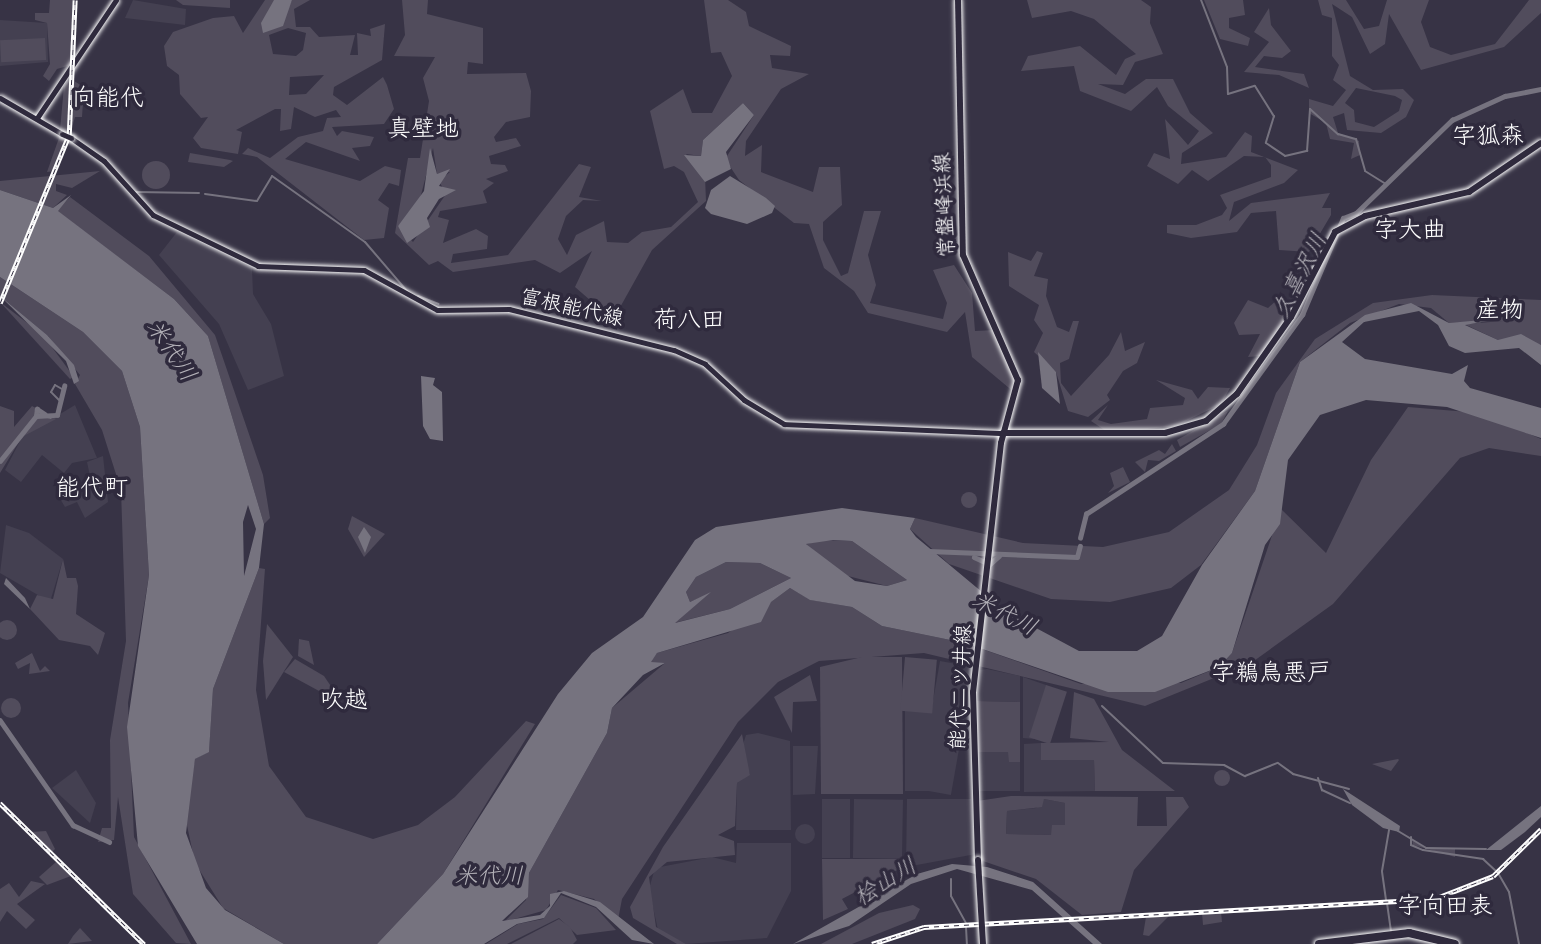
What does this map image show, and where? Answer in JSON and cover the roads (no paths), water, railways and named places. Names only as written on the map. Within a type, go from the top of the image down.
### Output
[{"type":"highway","points":[[1320,944],[1409,933],[1455,944]]},
{"type":"main road","points":[[37,118],[116,0]]},
{"type":"main road","name":"常盤峰浜線","points":[[958,0],[959,222],[969,282],[1016,368],[1018,392],[1003,433]]},
{"type":"main road","name":"富根能代線","points":[[0,98],[71,138],[104,161],[153,215],[258,266],[364,270],[437,310],[509,309],[674,350],[790,425],[1003,433],[1175,431],[1206,421],[1237,394],[1291,317],[1335,232],[1342,227],[1439,198],[1469,192],[1541,143]]},
{"type":"main road","name":"能代二ツ井線","points":[[983,944],[972,725],[989,534],[1003,433]]},
{"type":"water","points":[[274,0],[292,0],[283,26],[263,33],[261,23]]},
{"type":"water","points":[[743,103],[754,115],[726,152],[731,169],[705,182],[684,155],[701,156],[703,140]]},
{"type":"water","points":[[430,148],[437,174],[450,169],[439,186],[456,190],[439,199],[427,218],[430,227],[407,243],[398,226],[424,191]]},
{"type":"water","points":[[730,176],[766,198],[775,206],[772,213],[747,224],[711,214],[705,208],[711,190]]},
{"type":"water","name":"米代川","points":[[0,190],[53,208],[71,195],[58,211],[174,299],[208,336],[264,524],[259,568],[213,689],[209,752],[195,759],[186,833],[206,888],[225,910],[284,944],[197,944],[138,846],[127,727],[149,575],[140,427],[122,371],[83,332],[0,277]],"holes":[[[248,505],[256,529],[244,576],[243,522]]]},
{"type":"water","points":[[0,296],[47,335],[74,365],[79,381],[74,384],[66,361]]},
{"type":"water","name":"米代川","points":[[1411,303],[1449,323],[1504,318],[1465,325],[1498,340],[1521,334],[1541,345],[1541,365],[1519,348],[1465,353],[1449,346],[1438,325],[1419,311],[1364,322],[1342,342],[1365,359],[1452,374],[1468,365],[1464,381],[1470,388],[1541,408],[1541,438],[1447,407],[1366,400],[1320,415],[1288,460],[1280,524],[1265,545],[1232,653],[1219,667],[1155,692],[1108,692],[965,643],[882,626],[852,607],[810,600],[790,588],[771,602],[761,622],[657,653],[651,662],[665,663],[643,675],[612,708],[607,733],[529,873],[528,897],[502,921],[540,915],[550,906],[550,894],[564,891],[600,902],[654,944],[632,940],[596,907],[561,893],[544,918],[517,924],[484,944],[377,944],[443,874],[558,694],[592,653],[643,617],[695,540],[716,527],[842,508],[915,518],[910,529],[916,537],[1006,612],[1079,651],[1137,651],[1162,636],[1202,565],[1255,491],[1300,362],[1365,315]],"holes":[[[833,540],[852,541],[907,580],[887,586],[855,581],[806,544]],[[726,562],[760,563],[791,578],[730,609],[675,623],[711,592],[690,602],[686,592],[696,577]]]},
{"type":"water","points":[[1038,352],[1056,372],[1060,404],[1042,388]]},
{"type":"water","points":[[421,376],[435,378],[433,385],[442,392],[443,441],[430,439],[423,426]]},
{"type":"water","points":[[364,527],[371,537],[365,553],[358,537]]},
{"type":"water","points":[[6,578],[25,598],[30,609],[4,584]]},
{"type":"water","points":[[1343,789],[1400,826],[1399,832],[1383,828],[1352,805]]},
{"type":"water","points":[[1541,806],[1541,817],[1525,832],[1501,850],[1486,850]]},
{"type":"water","points":[[952,864],[987,867],[1033,882],[1102,944],[1093,944],[1032,890],[957,869],[911,884],[849,926],[793,944],[917,874]]},
{"type":"waterway","points":[[1201,0],[1227,67],[1228,94],[1255,86],[1274,116],[1266,143],[1285,156],[1307,151],[1310,109],[1338,134],[1356,139],[1365,171],[1386,184]]},
{"type":"waterway","name":"久喜沢川","points":[[1080,538],[1086,514],[1223,424],[1302,315],[1343,218],[1356,213],[1452,120],[1505,96],[1541,89]]},
{"type":"waterway","points":[[205,194],[257,201],[272,176],[365,242],[407,291]]},
{"type":"waterway","points":[[136,192],[199,193]]},
{"type":"waterway","points":[[418,296],[439,304]]},
{"type":"waterway","points":[[61,402],[51,392],[55,385],[62,389]]},
{"type":"waterway","points":[[0,461],[36,416],[57,415],[64,386]]},
{"type":"waterway","points":[[36,416],[37,409],[45,414]]},
{"type":"waterway","points":[[39,415],[51,418]]},
{"type":"waterway","name":"久喜沢川","points":[[929,551],[1077,557],[1080,546]]},
{"type":"waterway","points":[[974,557],[990,564],[999,556]]},
{"type":"waterway","points":[[1102,706],[1163,763],[1224,765],[1245,776],[1278,763],[1293,774],[1349,789]]},
{"type":"waterway","points":[[0,720],[73,825],[109,842]]},
{"type":"waterway","points":[[1318,778],[1322,790],[1350,803]]},
{"type":"waterway","points":[[1386,900],[1382,871],[1389,830]]},
{"type":"waterway","points":[[1398,831],[1426,848],[1486,849]]},
{"type":"waterway","points":[[1411,837],[1411,845],[1423,850],[1483,859],[1496,871]]},
{"type":"waterway","points":[[1498,873],[1509,892],[1519,944]]},
{"type":"waterway","points":[[951,879],[951,896],[966,923]]},
{"type":"waterway","points":[[1387,903],[1391,932]]},
{"type":"waterway","points":[[966,927],[967,944]]},
{"type":"railway","points":[[0,303],[69,135],[75,0]]},
{"type":"railway","points":[[0,803],[144,944]]},
{"type":"railway","points":[[872,944],[924,927],[1434,899],[1493,876],[1541,829]]},
{"type":"district","name":"向能代","points":[[108,97]]},
{"type":"district","name":"真壁地","points":[[423,128]]},
{"type":"district","name":"字狐森","points":[[1488,135]]},
{"type":"district","name":"字大曲","points":[[1410,229]]},
{"type":"district","name":"産物","points":[[1500,309]]},
{"type":"district","name":"荷八田","points":[[689,319]]},
{"type":"district","name":"能代町","points":[[92,487]]},
{"type":"district","name":"字鵜鳥悪戸","points":[[1271,672]]},
{"type":"district","name":"吹越","points":[[344,699]]},
{"type":"district","name":"字向田表","points":[[1445,905]]},
{"type":"water label","name":"桧山川","points":[[885,881]]}]
